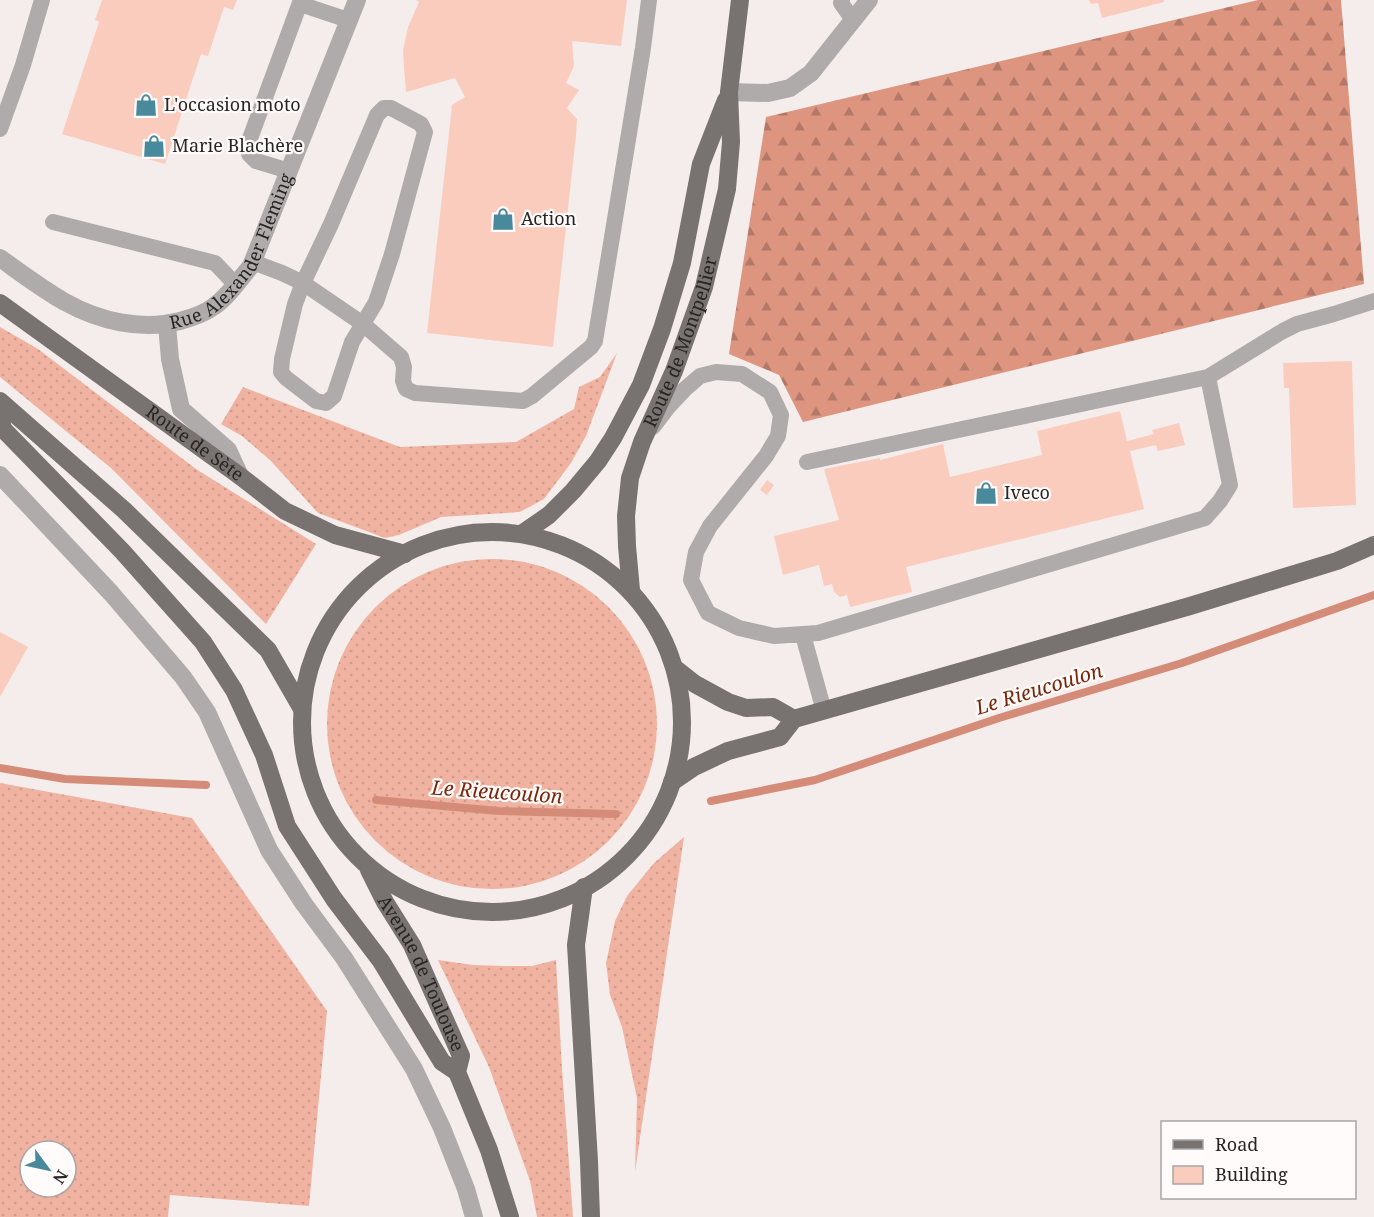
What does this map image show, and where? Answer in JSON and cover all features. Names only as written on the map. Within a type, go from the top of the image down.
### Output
[{"type":"main road","name":"Route de Montpellier","points":[[631,590],[626,516],[630,478],[642,442],[674,371],[704,287],[727,189],[731,142],[729,92],[740,0]]},
{"type":"main road","name":"Route de Montpellier","points":[[523,533],[549,515],[598,461],[641,385],[662,329],[682,263],[701,164],[729,92]]},
{"type":"main road","name":"Route de Sète","points":[[0,303],[285,511],[335,535],[405,554]]},
{"type":"main road","points":[[0,401],[124,510],[268,650],[302,709]]},
{"type":"main road","points":[[0,414],[3,429],[122,551],[203,642],[234,690],[264,755],[286,826],[334,899],[381,961],[442,1062],[457,1072]]},
{"type":"main road","points":[[523,533],[553,541],[582,553],[608,569],[631,590],[658,627],[676,669],[681,697],[683,726],[680,754],[672,782],[658,814],[638,843],[613,868],[584,887],[553,901],[522,909],[488,912],[455,909],[424,900],[394,885],[367,866],[346,845],[329,821],[316,795],[307,767],[302,738],[302,709],[306,681],[326,630],[341,606],[381,568],[405,554],[441,541],[468,535],[523,533]]},
{"type":"main road","points":[[672,782],[694,767],[728,751],[780,737],[794,719],[1190,606],[1337,561],[1374,545]]},
{"type":"main road","points":[[676,669],[695,684],[728,702],[746,708],[773,707],[794,719]]},
{"type":"main road","name":"Avenue de Toulouse","points":[[367,866],[385,902],[412,945],[461,1056],[457,1072],[489,1150],[510,1217]]},
{"type":"main road","points":[[584,887],[576,945],[591,1217]]},
{"type":"street","name":"Rue Alexander Fleming","points":[[0,258],[65,302],[99,317],[134,325],[166,325],[192,318],[213,307],[236,285],[253,262],[357,0]]},
{"type":"street","points":[[729,92],[768,93],[790,88],[811,73],[869,0]]},
{"type":"street","points":[[166,325],[170,359],[181,409],[228,450],[240,476]]},
{"type":"street","points":[[0,475],[111,593],[183,677],[207,712],[269,850],[304,904],[344,958],[414,1069],[446,1138],[466,1189],[474,1217]]},
{"type":"lane","points":[[0,129],[23,65],[42,0]]},
{"type":"lane","points":[[253,262],[303,283],[363,324],[401,357],[406,389],[415,393],[523,401],[532,396],[591,347],[595,341],[649,0]]},
{"type":"lane","points":[[842,0],[841,3],[854,20]]},
{"type":"lane","points":[[289,171],[256,161],[249,154],[248,144],[301,2],[348,20]]},
{"type":"lane","points":[[384,108],[391,108],[421,124],[425,132],[392,254],[376,302],[363,324],[352,342],[334,396],[327,403],[316,401],[281,372],[295,304],[303,283],[332,224],[377,115],[384,108]]},
{"type":"lane","points":[[53,222],[215,263],[236,285]]},
{"type":"lane","points":[[807,462],[1208,377],[1297,324],[1374,300]]},
{"type":"lane","points":[[642,442],[669,406],[700,376],[716,372],[742,374],[770,392],[781,415],[778,436],[766,456],[710,526],[696,552],[691,580],[708,613],[739,628],[774,636],[818,633],[1205,518],[1230,485],[1208,377]]},
{"type":"lane","points":[[803,634],[824,711]]},
{"type":"shaded area","points":[[0,327],[38,349],[196,469],[316,544],[266,624],[111,468],[0,377]]},
{"type":"shaded area","points":[[617,353],[586,436],[571,463],[544,499],[520,512],[441,517],[399,535],[385,538],[318,513],[271,461],[242,436],[221,424],[243,387],[400,447],[516,442],[574,409],[579,387],[600,377]]},
{"type":"shaded area","points":[[492,559],[524,562],[570,578],[609,607],[638,646],[654,692],[657,724],[654,756],[638,802],[609,841],[570,870],[524,886],[492,889],[460,886],[414,870],[375,841],[346,802],[330,756],[327,724],[330,692],[346,646],[375,607],[414,578],[460,562]]},
{"type":"shaded area","points":[[0,783],[192,818],[327,1011],[309,1206],[170,1195],[168,1217],[0,1217]]},
{"type":"shaded area","points":[[684,837],[635,1172],[637,1098],[622,1027],[610,995],[606,963],[615,921],[627,896],[654,863]]},
{"type":"shaded area","points":[[438,960],[473,965],[532,966],[556,960],[573,1217],[537,1217],[530,1181],[489,1067]]},
{"type":"green space","points":[[1258,0],[1341,0],[1364,284],[803,422],[779,375],[729,354],[766,117]]},
{"type":"building","points":[[102,0],[237,0],[233,10],[224,7],[208,56],[201,54],[165,164],[62,134],[99,22],[95,20]]},
{"type":"building","points":[[416,0],[627,0],[621,46],[572,41],[574,66],[566,83],[579,90],[567,108],[577,119],[553,347],[427,333],[452,105],[465,97],[455,78],[406,92],[403,50],[408,27],[419,2]]},
{"type":"building","points":[[1089,0],[1164,0],[1164,2],[1102,18],[1098,3],[1091,4]]},
{"type":"building","points":[[1352,361],[1356,505],[1293,508],[1289,388],[1284,388],[1283,363]]},
{"type":"building","name":"Iveco","points":[[1120,411],[1127,441],[1154,434],[1152,430],[1179,423],[1185,445],[1158,451],[1156,445],[1130,451],[1144,509],[906,567],[912,592],[850,607],[847,595],[840,597],[834,592],[832,584],[824,586],[819,565],[783,575],[774,536],[839,520],[824,469],[880,458],[880,460],[943,444],[950,477],[1042,455],[1037,431]]},
{"type":"building","points":[[767,480],[774,485],[767,495],[760,490]]},
{"type":"building","points":[[0,632],[28,647],[0,697]]},
{"type":"waterway","name":"Le Rieucoulon","points":[[711,801],[815,780],[999,718],[1182,663],[1374,595]]},
{"type":"waterway","name":"Le Rieucoulon","points":[[0,768],[65,779],[206,785]]},
{"type":"waterway","name":"Le Rieucoulon","points":[[376,800],[499,811],[616,814]]},
{"type":"place","name":"L'occasion moto","points":[[146,105]]},
{"type":"place","name":"Marie Blachère","points":[[154,146]]},
{"type":"place","name":"Action","points":[[503,219]]},
{"type":"place","name":"Iveco","points":[[986,493]]}]
